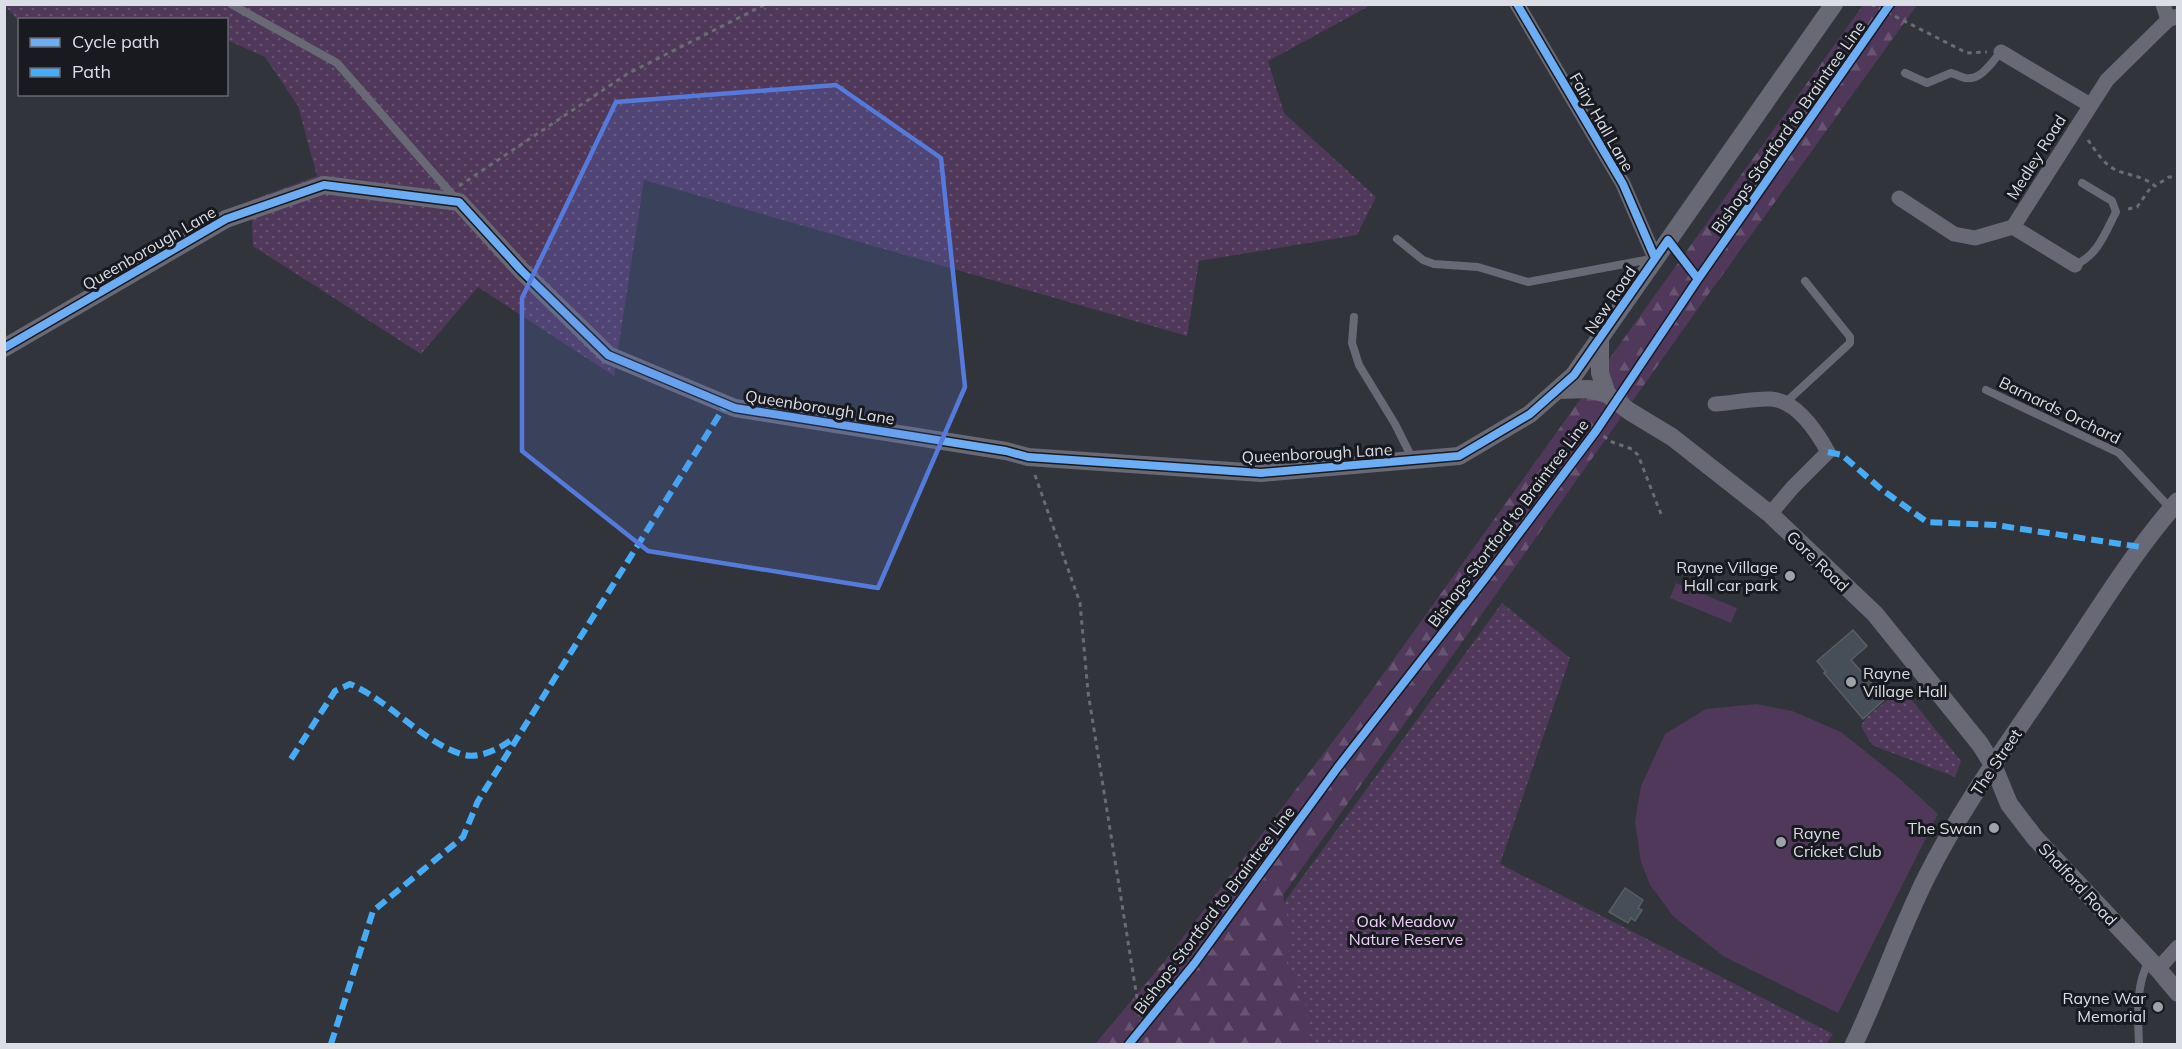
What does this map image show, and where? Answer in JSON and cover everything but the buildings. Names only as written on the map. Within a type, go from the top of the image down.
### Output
[{"type":"street","name":"Fairy Hall Lane","points":[[1517,4],[1623,184],[1656,258]]},
{"type":"street","name":"New Road","points":[[1574,375],[1834,4]]},
{"type":"street","points":[[2163,4],[2173,18]]},
{"type":"street","name":"Medley Road","points":[[2013,227],[2107,80],[2173,18]]},
{"type":"street","points":[[2001,51],[2091,105]]},
{"type":"street","name":"Queenborough Lane","points":[[4,348],[226,219],[324,185],[454,197],[521,270],[608,355],[735,408],[1006,451],[1028,457],[1261,473],[1459,456],[1530,414],[1574,375]]},
{"type":"street","points":[[1899,198],[1954,234],[1975,238],[2013,227],[2075,265]]},
{"type":"street","points":[[1600,340],[1599,373],[1607,394]]},
{"type":"street","points":[[1557,390],[1589,389],[1607,394]]},
{"type":"street","name":"Gore Road","points":[[1607,394],[1629,411],[1672,437],[1770,514],[1875,614],[1980,744],[1994,765]]},
{"type":"street","points":[[1715,404],[1773,399],[1792,408],[1816,431],[1828,452],[1770,514]]},
{"type":"street","name":"The Street","points":[[1854,1044],[1925,879],[1955,823],[2141,547],[2174,505]]},
{"type":"street","name":"Shalford Road","points":[[1994,765],[2009,804],[2035,838],[2178,993]]},
{"type":"street","points":[[2154,965],[2178,947]]},
{"type":"lane","points":[[231,4],[338,63],[454,197]]},
{"type":"lane","points":[[1905,73],[1927,83],[1951,73],[1966,78],[1975,77],[1984,72],[2001,51]]},
{"type":"lane","points":[[2075,265],[2086,260],[2096,250],[2116,212],[2112,201],[2082,183]]},
{"type":"lane","points":[[1397,239],[1423,260],[1434,264],[1478,267],[1528,282],[1656,258]]},
{"type":"lane","points":[[1784,404],[1850,343],[1850,337],[1804,281]]},
{"type":"lane","points":[[1354,317],[1352,343],[1359,365],[1395,424],[1413,461]]},
{"type":"lane","name":"Barnards Orchard","points":[[1986,390],[2119,453],[2174,505]]},
{"type":"lane","points":[[2139,1044],[2140,985],[2143,972],[2154,965]]},
{"type":"path","points":[[454,197],[627,74],[766,4]]},
{"type":"path","points":[[1871,4],[1967,53],[2001,51]]},
{"type":"path","points":[[2077,126],[2104,162],[2113,169],[2146,179],[2155,186]]},
{"type":"path","points":[[2116,212],[2137,207],[2149,190],[2169,177],[2178,177]]},
{"type":"path","points":[[1598,427],[1612,442],[1632,449],[1638,455],[1661,514]]},
{"type":"path","points":[[1028,457],[1080,603],[1088,692],[1142,1029],[1149,1044]]},
{"type":"highlighted area","points":[[836,85],[941,158],[965,387],[878,588],[648,551],[522,451],[522,298],[616,102]]},
{"type":"green space","points":[[4,5],[1371,5],[1268,61],[1284,113],[1376,197],[1357,235],[1199,261],[1187,336],[644,180],[614,376],[478,287],[421,354],[253,246],[251,200],[317,176],[298,106],[265,57],[228,40],[228,18],[18,18],[18,20]]},
{"type":"green space","points":[[1863,5],[1917,5],[1697,310],[1283,895],[1290,930],[1287,963],[1306,1006],[1308,1044],[1095,1044],[1164,962],[1366,698]]},
{"type":"green space","points":[[1676,583],[1737,608],[1731,623],[1670,598]]},
{"type":"green space","name":"Oak Meadow Nature Reserve","points":[[1502,603],[1570,658],[1500,864],[1833,1034],[1826,1044],[1181,1044]]},
{"type":"green space","points":[[1902,688],[1961,761],[1955,777],[1872,745],[1861,726],[1866,718]]},
{"type":"green space","name":"Rayne Cricket Club","points":[[1756,704],[1792,711],[1841,732],[1900,779],[1938,814],[1838,1013],[1723,956],[1673,916],[1650,885],[1641,862],[1635,821],[1641,786],[1665,734],[1706,709]]},
{"type":"marked path","points":[[331,1044],[373,911],[463,837],[478,801],[726,404]]},
{"type":"marked path","points":[[1828,452],[1842,455],[1881,489],[1927,522],[1995,525],[2141,547]]},
{"type":"marked path","points":[[291,759],[335,691],[350,684],[365,691],[420,732],[464,755],[484,754],[515,737]]},
{"type":"cycle path","points":[[1517,4],[1623,184],[1655,258]]},
{"type":"cycle path","name":"Bishops Stortford to Braintree Line","points":[[1129,1044],[1194,964],[1338,767],[1487,576],[1596,431],[1698,279],[1890,4]]},
{"type":"cycle path","points":[[4,348],[226,219],[324,185],[459,202],[521,270],[608,355],[735,408],[1006,451],[1028,457],[1261,473],[1459,456],[1530,414],[1574,375],[1668,240],[1698,279]]},
{"type":"place","name":"Rayne Village Hall car park","points":[[1790,576]]},
{"type":"place","name":"Rayne Village Hall","points":[[1851,682]]},
{"type":"place","name":"The Swan","points":[[1994,828]]},
{"type":"place","name":"Rayne Cricket Club","points":[[1781,842]]},
{"type":"place","name":"Rayne War Memorial","points":[[2158,1007]]}]
